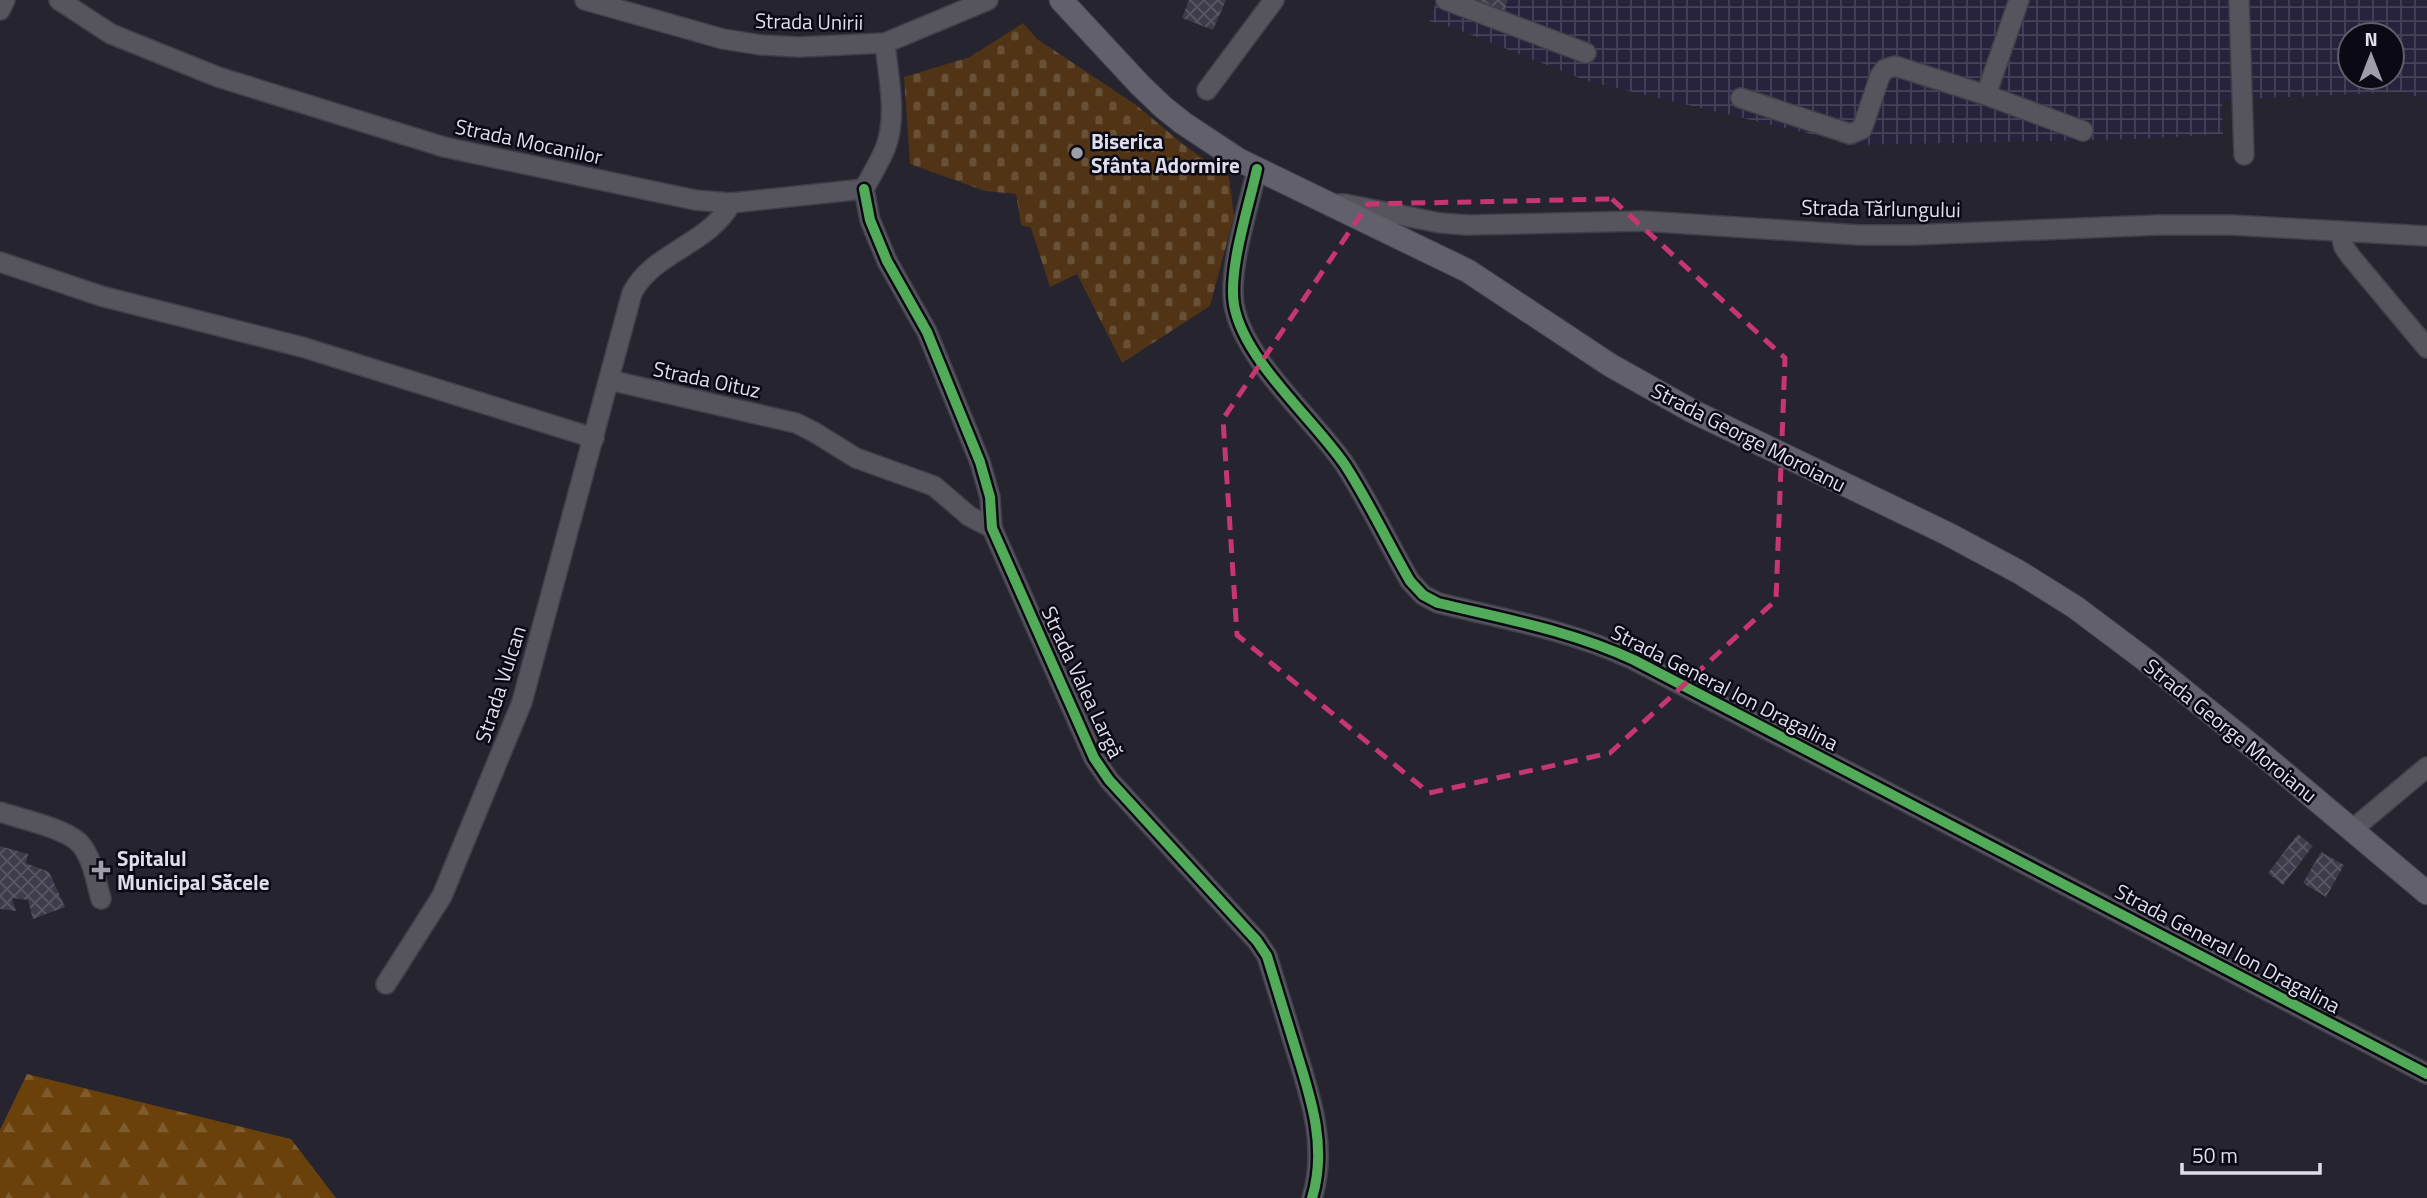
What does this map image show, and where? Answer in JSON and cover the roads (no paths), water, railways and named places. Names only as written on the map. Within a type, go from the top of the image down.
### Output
[{"type":"main road","name":"Strada George Moroianu","points":[[1061,0],[1163,107],[1212,144],[1257,169],[1468,271],[1610,365],[1692,411],[1948,534],[2019,572],[2075,607],[2147,661],[2427,893]]},
{"type":"street","points":[[0,9],[5,0]]},
{"type":"street","name":"Strada Mocanilor","points":[[59,0],[111,34],[218,76],[444,146],[695,200],[731,203],[864,189]]},
{"type":"street","name":"Strada Unirii","points":[[585,0],[723,39],[799,47],[885,43],[988,0]]},
{"type":"street","points":[[1207,90],[1274,0]]},
{"type":"street","points":[[1446,0],[1586,53]]},
{"type":"street","points":[[1986,95],[2019,0]]},
{"type":"street","points":[[2239,0],[2244,155]]},
{"type":"street","points":[[864,189],[886,146],[889,128],[885,43]]},
{"type":"street","points":[[1741,98],[1850,134],[1862,129],[1880,76],[1885,69],[1895,66],[1986,95],[2083,131]]},
{"type":"street","name":"Strada General Ion Dragalina","points":[[1257,169],[1233,285],[1238,320],[1249,342],[1279,386],[1346,468],[1410,581],[1423,595],[1438,603],[1572,635],[1605,646],[2427,1074]]},
{"type":"street","name":"Strada Valea Largă","points":[[864,189],[870,220],[887,261],[927,332],[980,462],[990,497],[992,528],[1102,771],[1258,941],[1266,956],[1312,1100],[1319,1165],[1312,1198]]},
{"type":"street","points":[[609,380],[637,283],[645,274],[719,220],[731,203]]},
{"type":"street","name":"Strada Tărlungului","points":[[1336,206],[1345,204],[1440,223],[1468,225],[1642,221],[1860,235],[2232,225],[2427,236]]},
{"type":"street","points":[[2340,231],[2344,247],[2351,257],[2427,348]]},
{"type":"street","points":[[0,262],[101,296],[302,347],[594,438]]},
{"type":"street","points":[[0,274],[84,300],[101,296]]},
{"type":"street","name":"Strada Oituz","points":[[609,380],[796,423],[856,458],[934,486],[969,516],[992,528]]},
{"type":"street","name":"Strada Vulcan","points":[[386,984],[442,896],[522,702],[609,380]]},
{"type":"street","points":[[2353,829],[2427,767]]},
{"type":"street","points":[[0,812],[66,834],[79,842],[90,863],[101,899]]},
{"type":"place","name":"Biserica Sfânta Adormire","points":[[1077,153]]},
{"type":"place","name":"Spitalul Municipal Săcele","points":[[101,870]]}]
